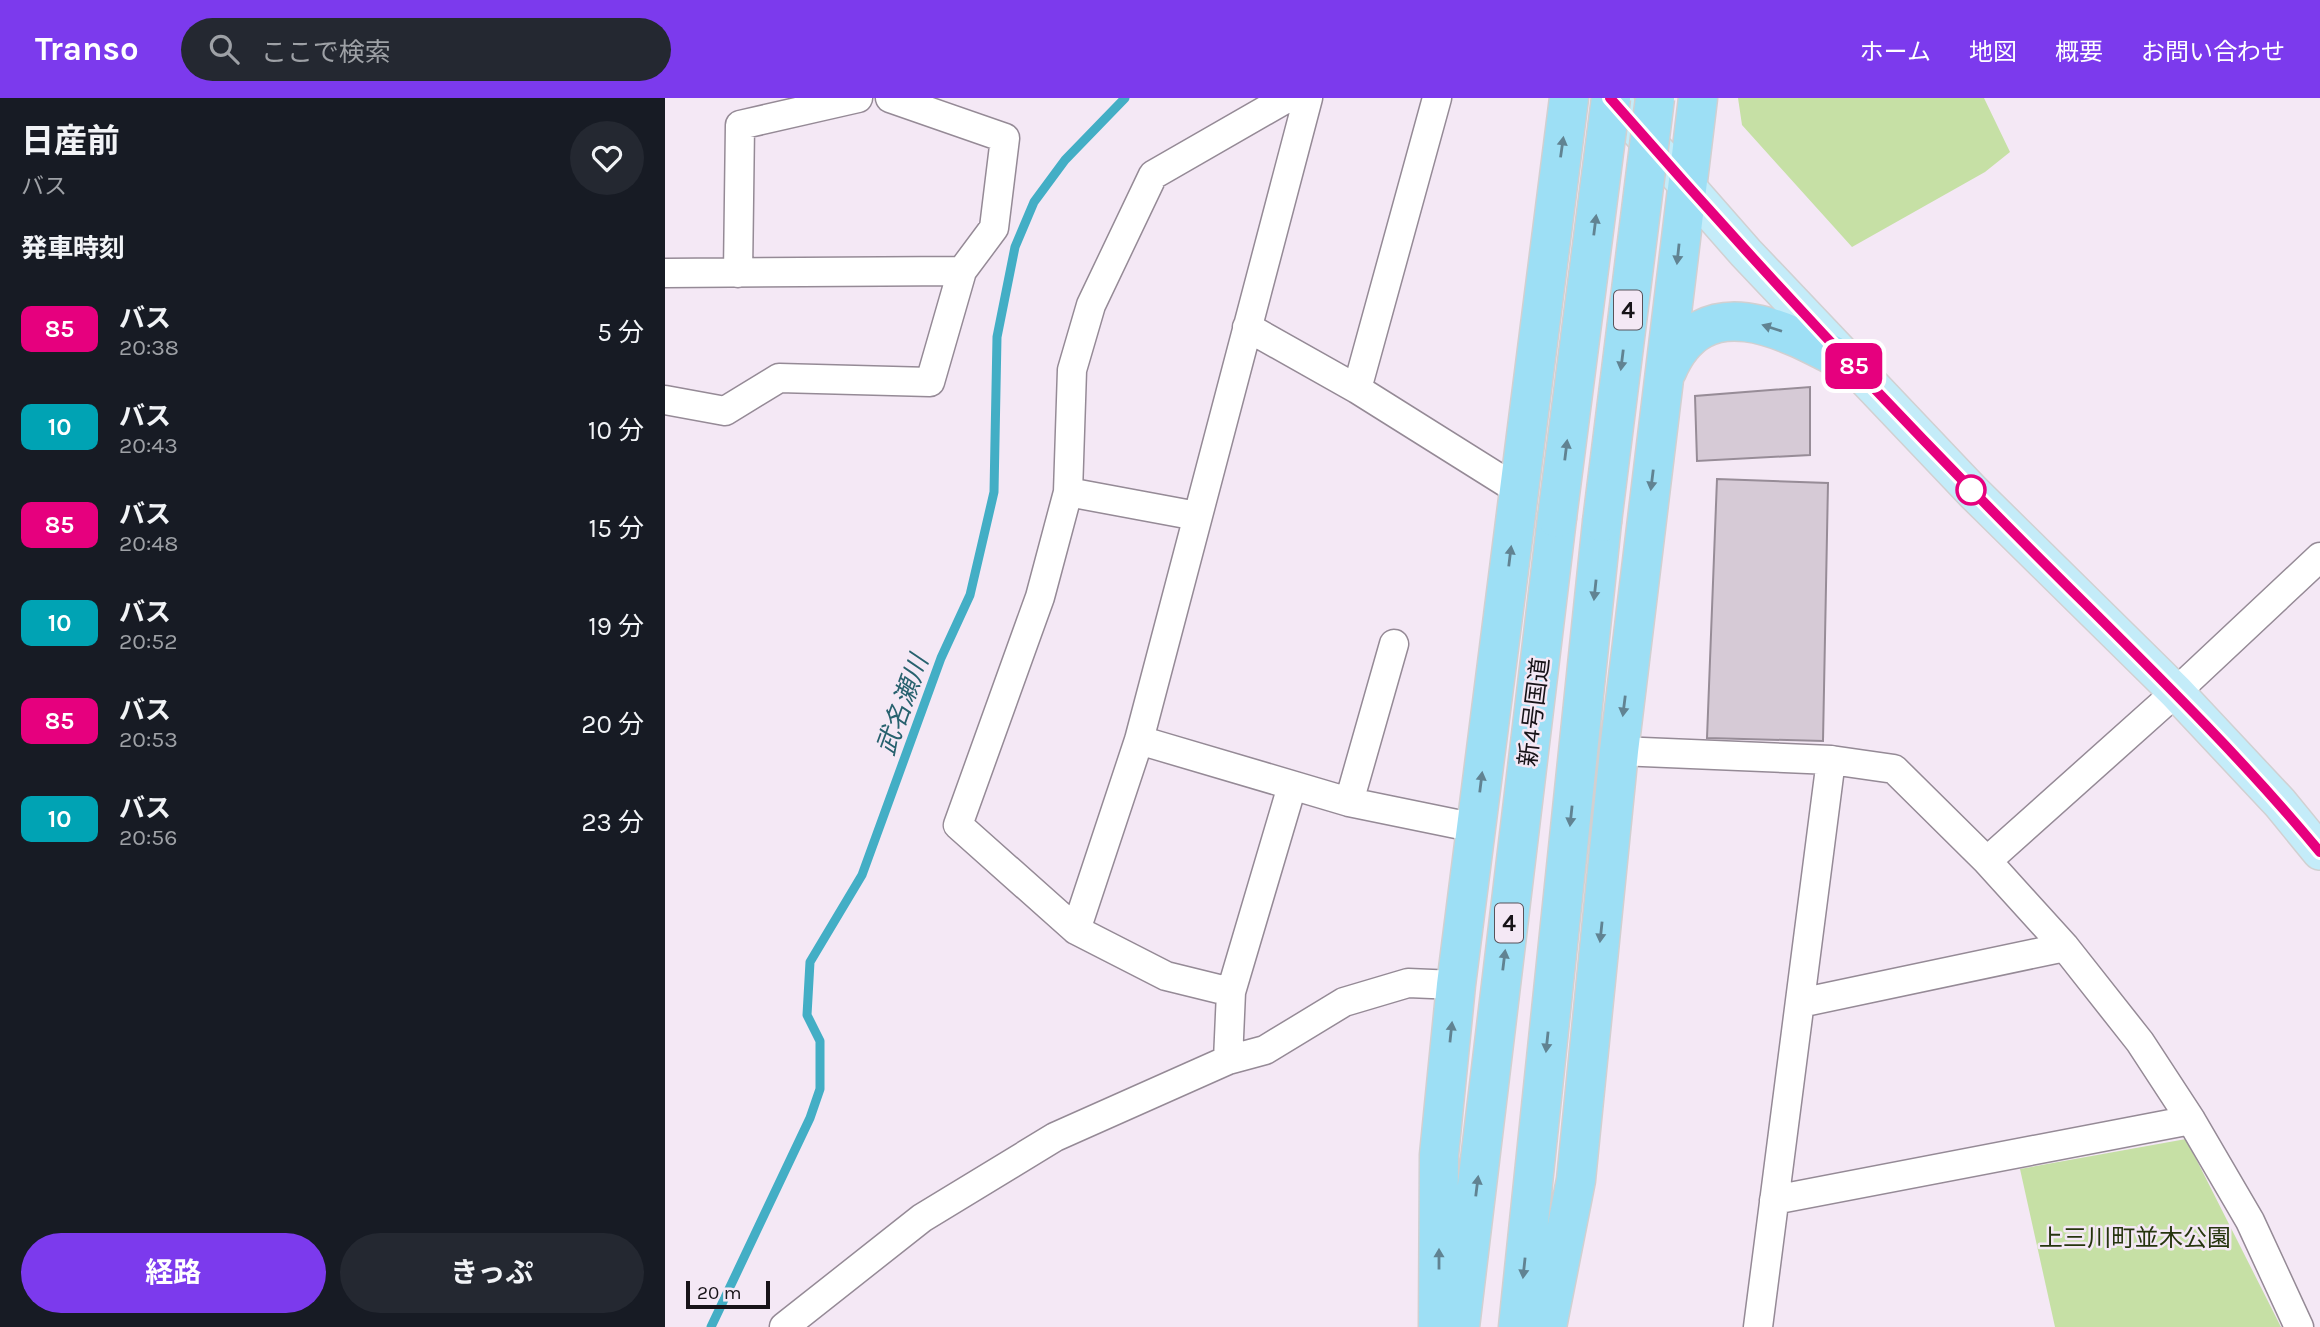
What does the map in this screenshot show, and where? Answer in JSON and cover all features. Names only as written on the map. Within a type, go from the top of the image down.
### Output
[{"type":"highway","points":[[1438,1327],[1439,1156],[1456,985],[1569,98]]},
{"type":"highway","name":"新4号国道","points":[[1460,1327],[1557,518],[1611,98]]},
{"type":"highway","name":"新4号国道","points":[[1517,1327],[1602,522],[1655,98]]},
{"type":"highway","points":[[1547,1327],[1576,1180],[1619,751],[1698,98]]},
{"type":"highway","points":[[1664,378],[1675,353],[1688,336],[1707,325],[1728,321],[1769,325],[1809,342],[1855,367]]},
{"type":"main road","points":[[1611,98],[1687,186],[1855,367],[1973,492],[2176,692],[2280,803],[2320,852]]},
{"type":"street","points":[[738,273],[740,125],[858,98]]},
{"type":"street","points":[[665,400],[725,411],[779,378],[930,382],[962,271],[994,228],[1005,138],[890,98]]},
{"type":"street","points":[[1231,992],[1166,976],[1076,930],[958,825],[1040,597],[1067,492],[1072,370],[1091,305],[1153,175],[1287,98]]},
{"type":"street","points":[[1076,930],[1139,740],[1308,98]]},
{"type":"street","points":[[1357,389],[1437,98]]},
{"type":"street","points":[[665,273],[962,271]]},
{"type":"street","points":[[1247,327],[1357,389],[1518,490]]},
{"type":"street","points":[[1067,492],[1197,516]]},
{"type":"street","points":[[1987,861],[2176,692],[2320,557]]},
{"type":"street","points":[[1349,802],[1394,644]]},
{"type":"street","points":[[1139,740],[1349,802],[1476,828]]},
{"type":"street","points":[[1619,751],[1831,760],[1894,769],[1987,861],[2066,947],[2140,1042],[2191,1120],[2250,1222],[2299,1327]]},
{"type":"street","points":[[1758,1327],[1831,760]]},
{"type":"street","points":[[1228,1060],[1231,992],[1292,786]]},
{"type":"street","points":[[1800,1003],[2066,947]]},
{"type":"street","points":[[783,1327],[922,1218],[1044,1144],[1228,1060],[1265,1050],[1344,1002],[1408,983],[1456,985]]},
{"type":"street","points":[[1774,1200],[2191,1120]]},
{"type":"green space","points":[[1738,98],[1984,98],[2010,152],[1985,172],[1852,247],[1742,125]]},
{"type":"green space","name":"上三川町並木公園","points":[[2186,1139],[2281,1327],[2055,1327],[2020,1169]]},
{"type":"building","points":[[1810,387],[1810,455],[1697,461],[1695,396]]},
{"type":"building","points":[[1717,479],[1828,483],[1823,741],[1707,738]]},
{"type":"waterway","name":"武名瀬川","points":[[711,1327],[810,1118],[820,1089],[820,1041],[807,1015],[810,962],[862,875],[941,658],[970,595],[994,492],[997,337],[1015,247],[1034,202],[1065,160],[1125,98]]},
{"type":"bus line","name":"85","points":[[1610,98],[1746,253],[1973,492],[2176,692],[2280,803],[2320,852]]}]
